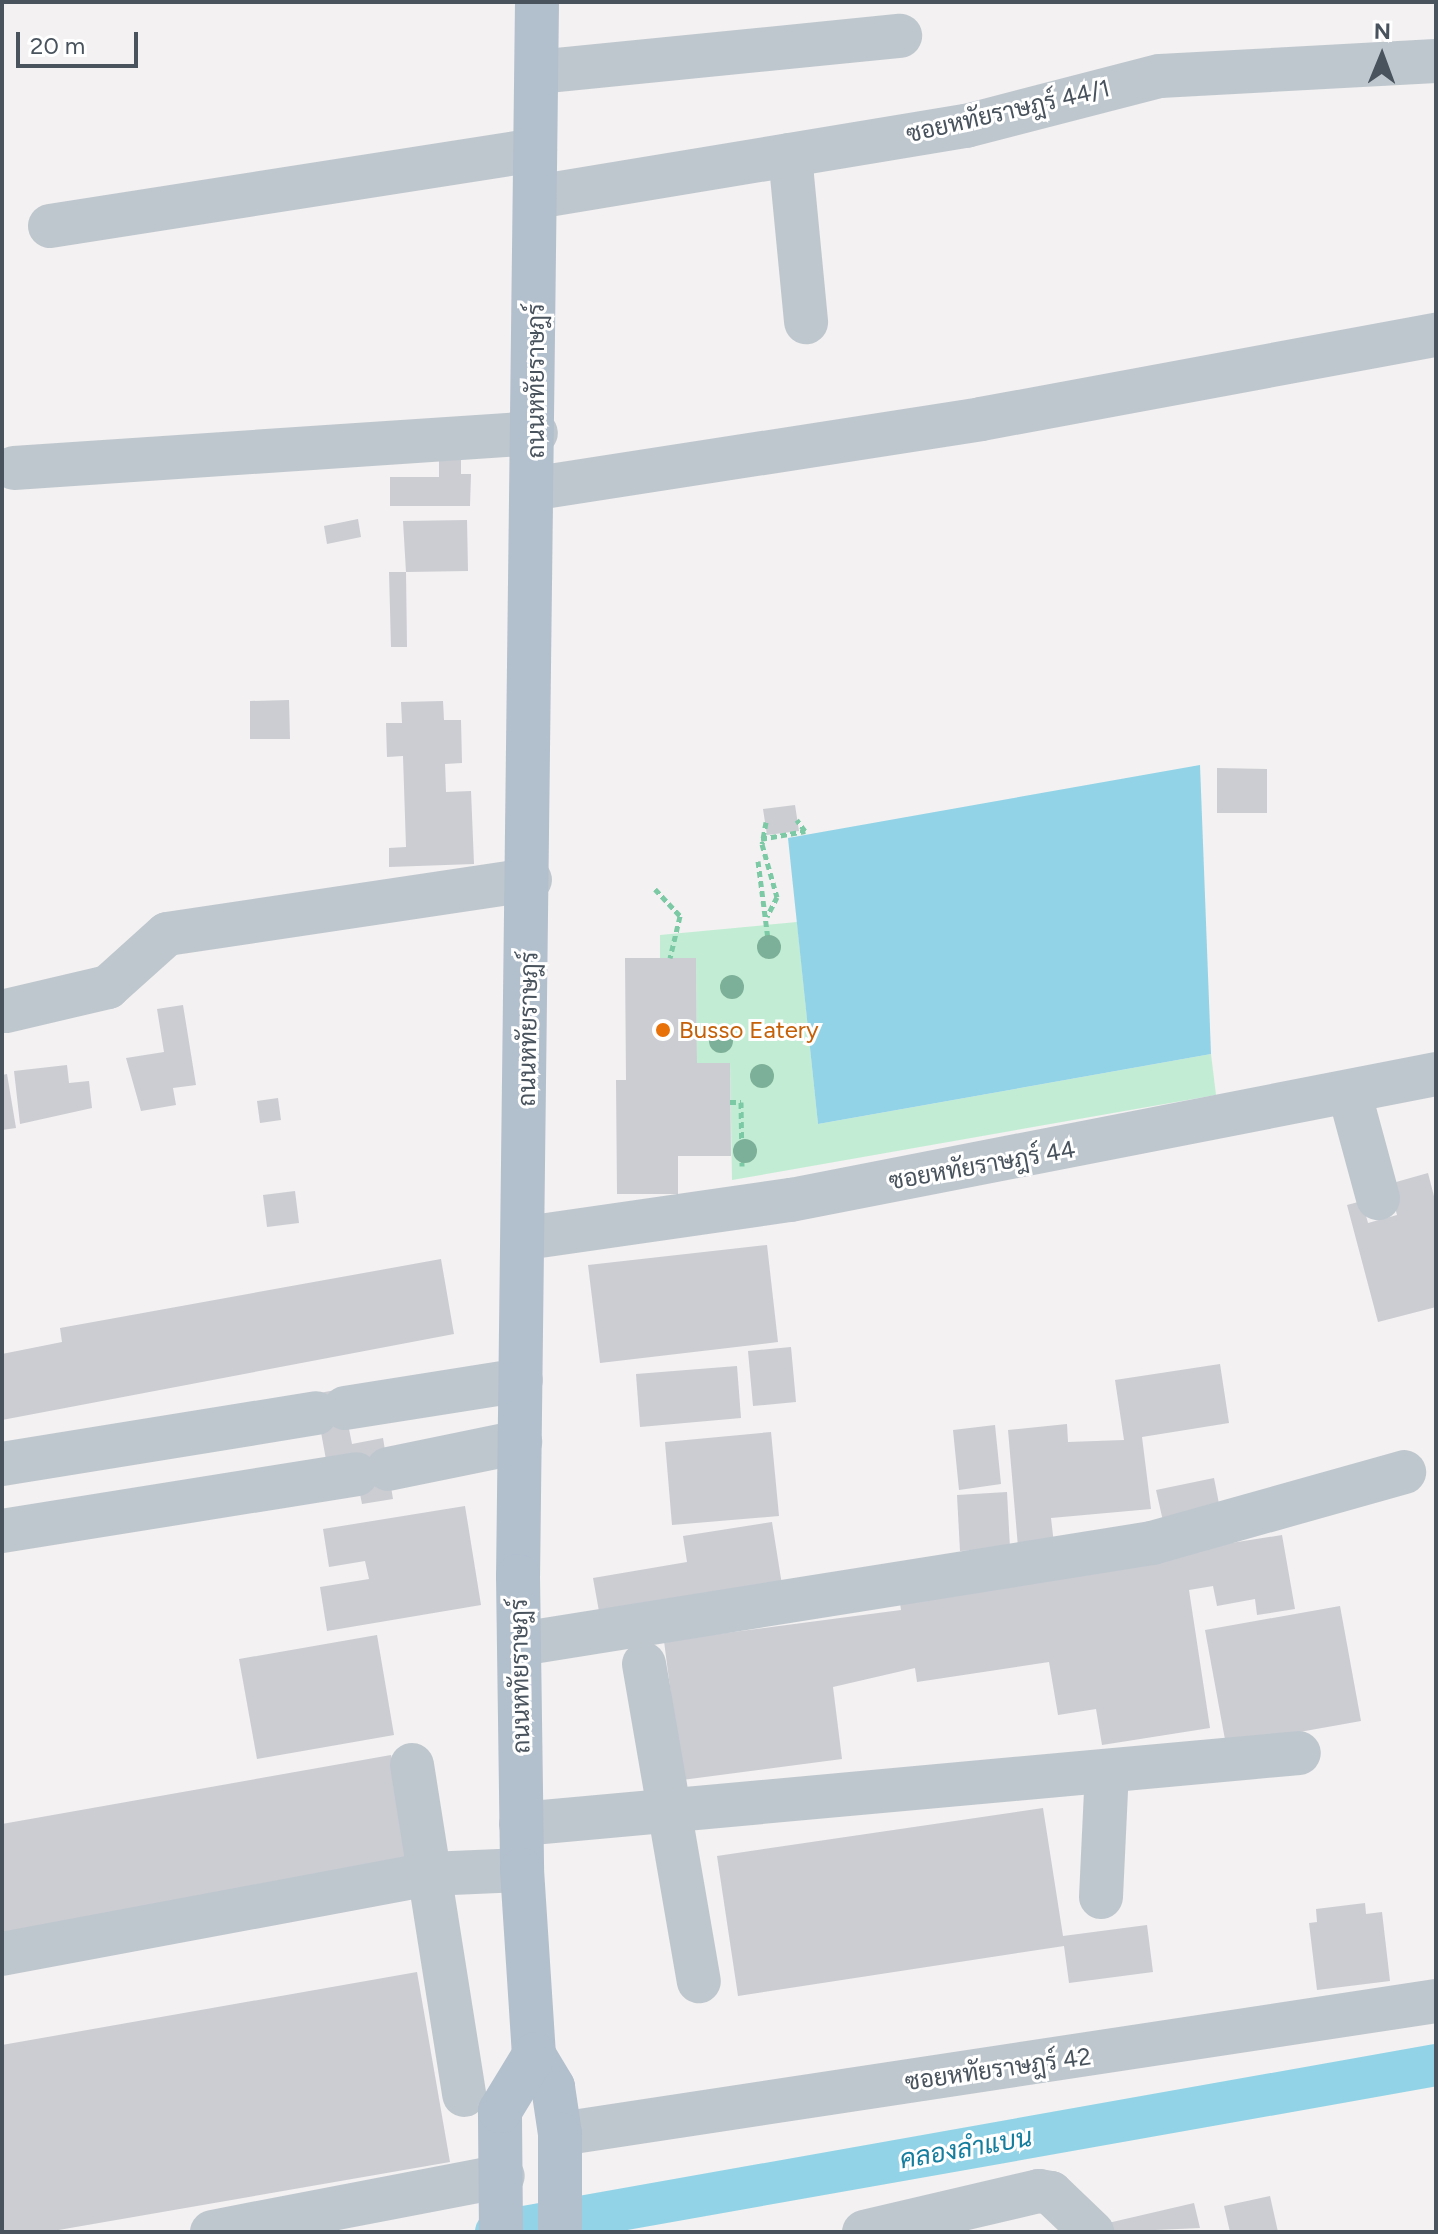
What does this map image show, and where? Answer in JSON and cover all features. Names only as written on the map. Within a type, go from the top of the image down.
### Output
[{"type":"main road","name":"ถนนหทัยราษฎร์","points":[[537,2],[537,488],[520,1442],[521,1824],[534,2055],[553,2087],[560,2146],[560,2232]]},
{"type":"main road","points":[[501,2232],[500,2111],[534,2055]]},
{"type":"street","points":[[537,72],[900,36]]},
{"type":"street","name":"ซอยหทัยราษฎร์ 44/1","points":[[536,197],[966,126],[1160,76],[1436,61]]},
{"type":"street","points":[[50,226],[535,150]]},
{"type":"street","points":[[790,155],[806,322]]},
{"type":"street","points":[[537,488],[981,419],[1436,335]]},
{"type":"street","points":[[14,468],[536,433]]},
{"type":"street","points":[[6,1011],[108,987],[167,934],[530,880]]},
{"type":"street","name":"ซอยหทัยราษฎร์ 44","points":[[526,1238],[742,1207],[1350,1095],[1436,1074]]},
{"type":"street","points":[[1350,1095],[1378,1198]]},
{"type":"street","points":[[2,1464],[521,1380]]},
{"type":"street","points":[[230,1427],[237,1495]]},
{"type":"street","points":[[2,1531],[237,1495],[520,1442]]},
{"type":"street","points":[[520,1644],[1152,1543],[1404,1472]]},
{"type":"street","points":[[644,1664],[673,1815],[699,1981]]},
{"type":"street","points":[[521,1824],[673,1815],[1299,1753]]},
{"type":"street","points":[[412,1765],[464,2095]]},
{"type":"street","points":[[1101,1897],[1107,1771]]},
{"type":"street","points":[[2,1954],[429,1874],[522,1870]]},
{"type":"street","name":"ซอยหทัยราษฎร์ 42","points":[[560,2146],[1436,2001]]},
{"type":"street","points":[[212,2232],[502,2181]]},
{"type":"street","points":[[864,2232],[1039,2191],[1051,2193],[1092,2232]]},
{"type":"path","points":[[761,839],[805,831],[797,820]]},
{"type":"path","points":[[766,822],[761,839],[777,897],[767,917]]},
{"type":"path","points":[[758,861],[769,947]]},
{"type":"path","points":[[655,889],[680,916],[670,958]]},
{"type":"path","points":[[730,1102],[741,1102],[742,1207]]},
{"type":"green space","points":[[797,922],[818,1124],[1211,1054],[1216,1095],[732,1180],[730,1063],[697,1063],[696,959],[660,958],[660,935]]},
{"type":"water","points":[[1200,765],[1211,1054],[818,1124],[788,838]]},
{"type":"building","points":[[439,460],[461,460],[461,474],[471,474],[470,506],[390,506],[390,477],[439,477]]},
{"type":"building","points":[[358,519],[361,537],[327,544],[324,526]]},
{"type":"building","points":[[467,520],[468,571],[406,572],[403,521]]},
{"type":"building","points":[[389,572],[406,572],[407,647],[391,647]]},
{"type":"building","points":[[289,700],[290,739],[250,739],[250,701]]},
{"type":"building","points":[[443,701],[444,720],[461,720],[462,763],[445,764],[446,792],[471,791],[474,864],[389,867],[389,848],[406,847],[403,756],[387,757],[386,723],[402,723],[401,702]]},
{"type":"building","points":[[1217,768],[1267,769],[1267,813],[1217,813]]},
{"type":"building","points":[[795,805],[799,831],[767,835],[763,809]]},
{"type":"building","points":[[625,958],[696,958],[697,1063],[730,1063],[731,1156],[678,1156],[678,1194],[617,1194],[616,1080],[626,1080]]},
{"type":"building","points":[[183,1005],[196,1085],[173,1088],[176,1105],[141,1111],[126,1058],[164,1052],[157,1009]]},
{"type":"building","points":[[67,1065],[69,1083],[89,1081],[92,1108],[20,1124],[14,1071]]},
{"type":"building","points":[[7,1074],[16,1128],[2,1130],[2,1075]]},
{"type":"building","points":[[278,1098],[281,1120],[260,1123],[257,1101]]},
{"type":"building","points":[[1428,1173],[1436,1204],[1436,1307],[1378,1322],[1347,1205],[1362,1201],[1368,1223],[1397,1215],[1389,1184]]},
{"type":"building","points":[[295,1191],[299,1223],[267,1227],[263,1195]]},
{"type":"building","points":[[767,1245],[778,1342],[600,1363],[588,1265]]},
{"type":"building","points":[[441,1259],[454,1334],[2,1420],[2,1354],[62,1342],[60,1328]]},
{"type":"building","points":[[791,1347],[796,1402],[753,1406],[748,1351]]},
{"type":"building","points":[[1220,1364],[1229,1423],[1142,1437],[1151,1509],[1051,1518],[1054,1544],[1018,1547],[1008,1430],[1067,1424],[1068,1442],[1124,1440],[1115,1380]]},
{"type":"building","points":[[737,1366],[741,1418],[640,1427],[636,1374]]},
{"type":"building","points":[[341,1389],[352,1444],[383,1438],[393,1499],[362,1504],[356,1474],[327,1465],[314,1394]]},
{"type":"building","points":[[995,1425],[1001,1484],[959,1490],[953,1430]]},
{"type":"building","points":[[771,1432],[779,1516],[672,1525],[665,1442]]},
{"type":"building","points":[[1214,1478],[1220,1509],[1163,1521],[1156,1490]]},
{"type":"building","points":[[1007,1492],[1010,1548],[960,1551],[957,1495]]},
{"type":"building","points":[[465,1506],[481,1605],[327,1631],[320,1587],[369,1579],[365,1561],[329,1567],[323,1529]]},
{"type":"building","points":[[772,1522],[782,1585],[600,1617],[593,1578],[687,1562],[683,1536]]},
{"type":"building","points":[[1282,1535],[1295,1609],[1257,1615],[1255,1599],[1217,1606],[1213,1586],[1189,1590],[1210,1728],[1102,1745],[1096,1709],[1058,1715],[1049,1662],[917,1682],[915,1668],[833,1687],[842,1759],[682,1780],[664,1641],[901,1610],[899,1596]]},
{"type":"building","points":[[1340,1606],[1361,1721],[1226,1745],[1205,1630]]},
{"type":"building","points":[[377,1635],[394,1735],[257,1759],[239,1659]]},
{"type":"building","points":[[391,1755],[411,1862],[2,1934],[2,1824]]},
{"type":"building","points":[[1043,1808],[1063,1936],[1147,1925],[1153,1972],[1069,1983],[1064,1946],[738,1996],[717,1856]]},
{"type":"building","points":[[1365,1903],[1366,1914],[1382,1912],[1390,1981],[1317,1990],[1309,1923],[1317,1922],[1316,1909]]},
{"type":"building","points":[[417,1972],[450,2162],[47,2232],[2,2232],[2,2045]]},
{"type":"building","points":[[1270,2196],[1278,2232],[1230,2232],[1224,2206]]},
{"type":"building","points":[[1194,2203],[1200,2228],[1110,2232],[1108,2223]]},
{"type":"waterway","name":"คลองลำแบน","points":[[496,2232],[1436,2065]]},
{"type":"place","name":"Busso Eatery","points":[[663,1030]]}]
